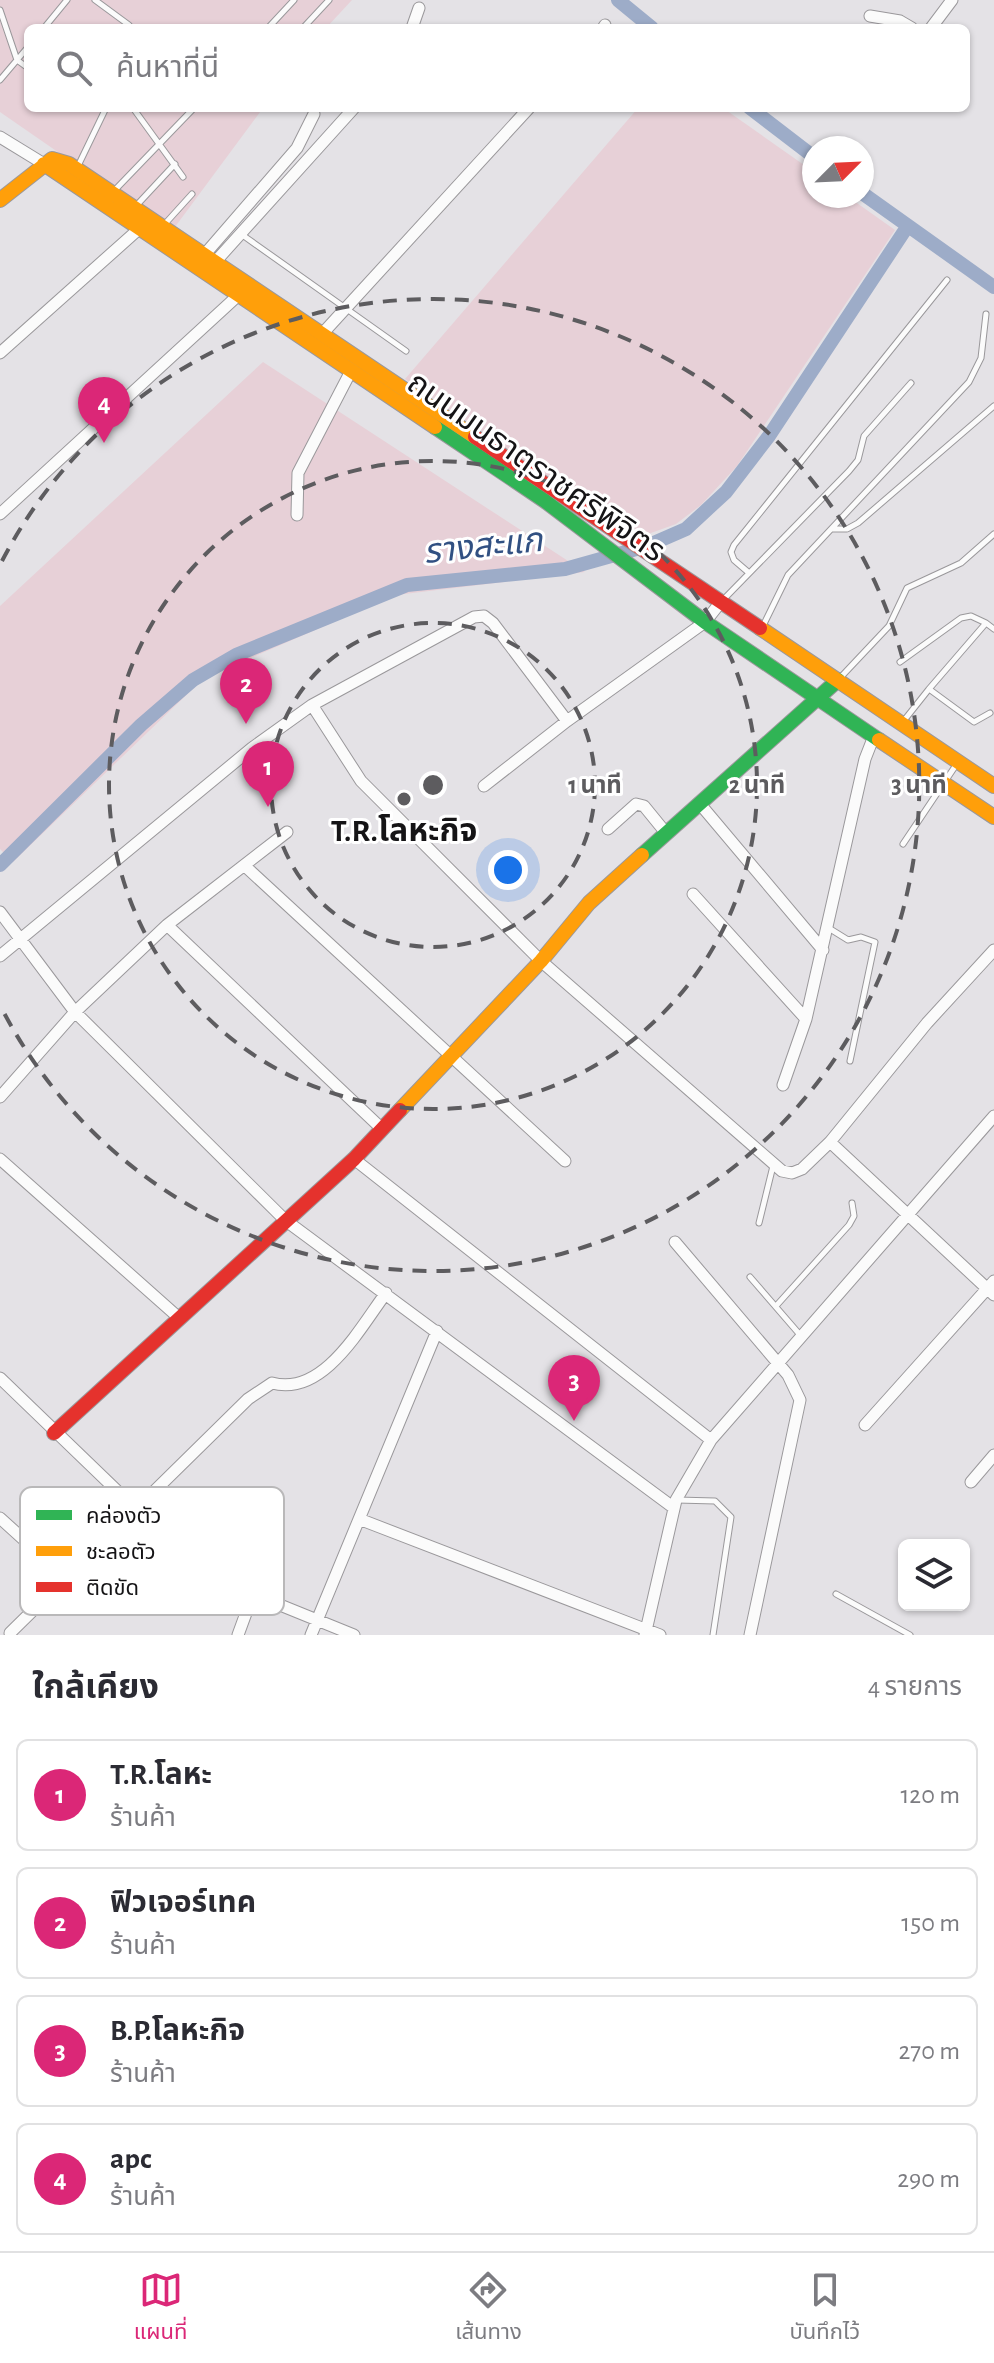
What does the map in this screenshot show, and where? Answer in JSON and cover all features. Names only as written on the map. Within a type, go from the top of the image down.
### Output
[{"type":"street","points":[[934,24],[952,0]]},
{"type":"street","points":[[413,24],[419,8]]},
{"type":"street","points":[[870,16],[905,24]]},
{"type":"street","points":[[210,258],[240,233],[350,112]]},
{"type":"street","points":[[323,333],[525,112]]},
{"type":"street","points":[[210,258],[297,148],[314,114]]},
{"type":"street","name":"ถนนมนธาตุราชศรีพิจิตร","points":[[0,137],[140,228],[580,526],[618,559],[705,622],[994,817]]},
{"type":"street","name":"ถนนมนธาตุราชศรีพิจิตร","points":[[44,164],[59,159],[77,169],[584,506],[720,603],[994,786]]},
{"type":"street","points":[[0,200],[44,164]]},
{"type":"street","points":[[0,353],[140,228]]},
{"type":"street","points":[[0,514],[249,284]]},
{"type":"street","points":[[297,515],[298,473],[351,371]]},
{"type":"street","points":[[580,526],[584,506]]},
{"type":"street","points":[[644,577],[650,553]]},
{"type":"street","points":[[484,786],[567,721],[705,622],[720,603]]},
{"type":"street","points":[[0,956],[252,748],[312,705],[474,617],[484,616],[567,721]]},
{"type":"street","points":[[54,1433],[354,1159],[541,961],[589,903],[838,680]]},
{"type":"street","points":[[312,705],[361,781],[541,961],[774,1165],[792,1173],[802,1169],[830,1142],[927,1023],[994,950]]},
{"type":"street","points":[[783,1085],[806,1019],[865,759],[874,736]]},
{"type":"street","points":[[608,829],[636,804],[644,806],[666,833]]},
{"type":"street","points":[[700,804],[823,950]]},
{"type":"street","points":[[0,1097],[75,1012],[167,925],[246,867],[287,832]]},
{"type":"street","points":[[246,867],[565,1161]]},
{"type":"street","points":[[693,894],[806,1019]]},
{"type":"street","points":[[0,912],[75,1012],[285,1220],[675,1504]]},
{"type":"street","points":[[167,925],[381,1128]]},
{"type":"street","points":[[645,1632],[675,1504],[711,1440],[994,1116]]},
{"type":"street","points":[[830,1142],[906,1215],[992,1288],[865,1425]]},
{"type":"street","points":[[0,1159],[178,1317]]},
{"type":"street","points":[[354,1159],[711,1440]]},
{"type":"street","points":[[675,1242],[797,1387],[800,1400],[750,1635]]},
{"type":"street","points":[[162,1487],[248,1399],[272,1383],[286,1387],[300,1384],[333,1360],[386,1293]]},
{"type":"street","points":[[311,1635],[437,1331]]},
{"type":"street","points":[[0,1378],[112,1487]]},
{"type":"street","points":[[971,1482],[994,1455]]},
{"type":"street","points":[[0,1518],[20,1536]]},
{"type":"street","points":[[359,1519],[645,1632],[660,1635]]},
{"type":"street","points":[[284,1607],[354,1635]]},
{"type":"street","points":[[10,1633],[28,1615]]},
{"type":"street","points":[[238,1635],[245,1615]]},
{"type":"lane","points":[[47,24],[67,0]]},
{"type":"lane","points":[[95,0],[128,24]]},
{"type":"lane","points":[[307,24],[329,0]]},
{"type":"lane","points":[[271,24],[290,2]]},
{"type":"lane","points":[[0,10],[17,60],[24,65]]},
{"type":"lane","points":[[0,80],[24,52]]},
{"type":"lane","points":[[77,169],[104,112]]},
{"type":"lane","points":[[136,112],[161,142],[183,177]]},
{"type":"lane","points":[[113,193],[190,112]]},
{"type":"lane","points":[[135,208],[175,164]]},
{"type":"lane","points":[[163,226],[192,194]]},
{"type":"lane","points":[[240,233],[406,351]]},
{"type":"lane","points":[[748,572],[734,560],[734,545],[947,280]]},
{"type":"lane","points":[[761,631],[788,575],[969,382],[981,358],[986,314]]},
{"type":"lane","points":[[720,603],[849,471],[858,460],[864,436],[911,383]]},
{"type":"lane","points":[[831,529],[847,529],[858,523],[994,406]]},
{"type":"lane","points":[[838,680],[889,626],[907,588],[961,563],[994,534]]},
{"type":"lane","points":[[900,662],[961,618],[971,616],[994,629]]},
{"type":"lane","points":[[901,723],[986,623]]},
{"type":"lane","points":[[929,689],[974,722],[990,713]]},
{"type":"lane","points":[[903,844],[958,762]]},
{"type":"lane","points":[[826,927],[848,940],[861,937],[875,942],[850,1061]]},
{"type":"lane","points":[[759,1223],[774,1165]]},
{"type":"lane","points":[[776,1306],[849,1225],[854,1216],[852,1203]]},
{"type":"lane","points":[[750,1277],[801,1336]]},
{"type":"lane","points":[[675,1504],[715,1501],[731,1517],[713,1635]]},
{"type":"lane","points":[[836,1594],[910,1635]]},
{"type":"shaded area","points":[[0,0],[352,0],[330,24],[24,24],[24,112],[260,112],[172,231],[0,112]]},
{"type":"shaded area","points":[[635,112],[729,112],[802,164],[802,208],[864,208],[895,230],[737,466],[701,505],[676,524],[637,538],[405,379]]},
{"type":"shaded area","points":[[263,362],[585,572],[396,595],[204,678],[13,862],[0,849],[0,606]]},
{"type":"waterway","points":[[618,0],[647,24]]},
{"type":"waterway","points":[[755,112],[802,148]]},
{"type":"waterway","points":[[874,202],[994,287]]},
{"type":"waterway","name":"รางสะแก","points":[[0,865],[141,725],[193,680],[236,655],[407,585],[565,569],[647,546],[686,529],[726,492],[769,436],[907,227]]},
{"type":"traffic: fast","points":[[435,427],[545,501],[705,622],[879,740]]},
{"type":"traffic: fast","points":[[642,855],[838,680]]},
{"type":"traffic: slow","points":[[0,200],[52,159],[69,164],[475,437]]},
{"type":"traffic: slow","points":[[44,164],[435,427]]},
{"type":"traffic: slow","points":[[760,628],[994,786]]},
{"type":"traffic: slow","points":[[879,740],[994,817]]},
{"type":"traffic: slow","points":[[400,1110],[541,961],[589,903],[642,855]]},
{"type":"traffic: jam","points":[[475,437],[760,628]]},
{"type":"traffic: jam","points":[[54,1433],[354,1159],[400,1110]]},
{"type":"place","name":"apc","points":[[104,443]]},
{"type":"place","name":"ฟิวเจอร์เทค","points":[[246,724]]},
{"type":"place","name":"T.R.โลหะกิจ","points":[[404,799]]},
{"type":"place","name":"T.R.โลหะ","points":[[268,807]]},
{"type":"place","name":"B.P.โลหะกิจ","points":[[574,1421]]}]
